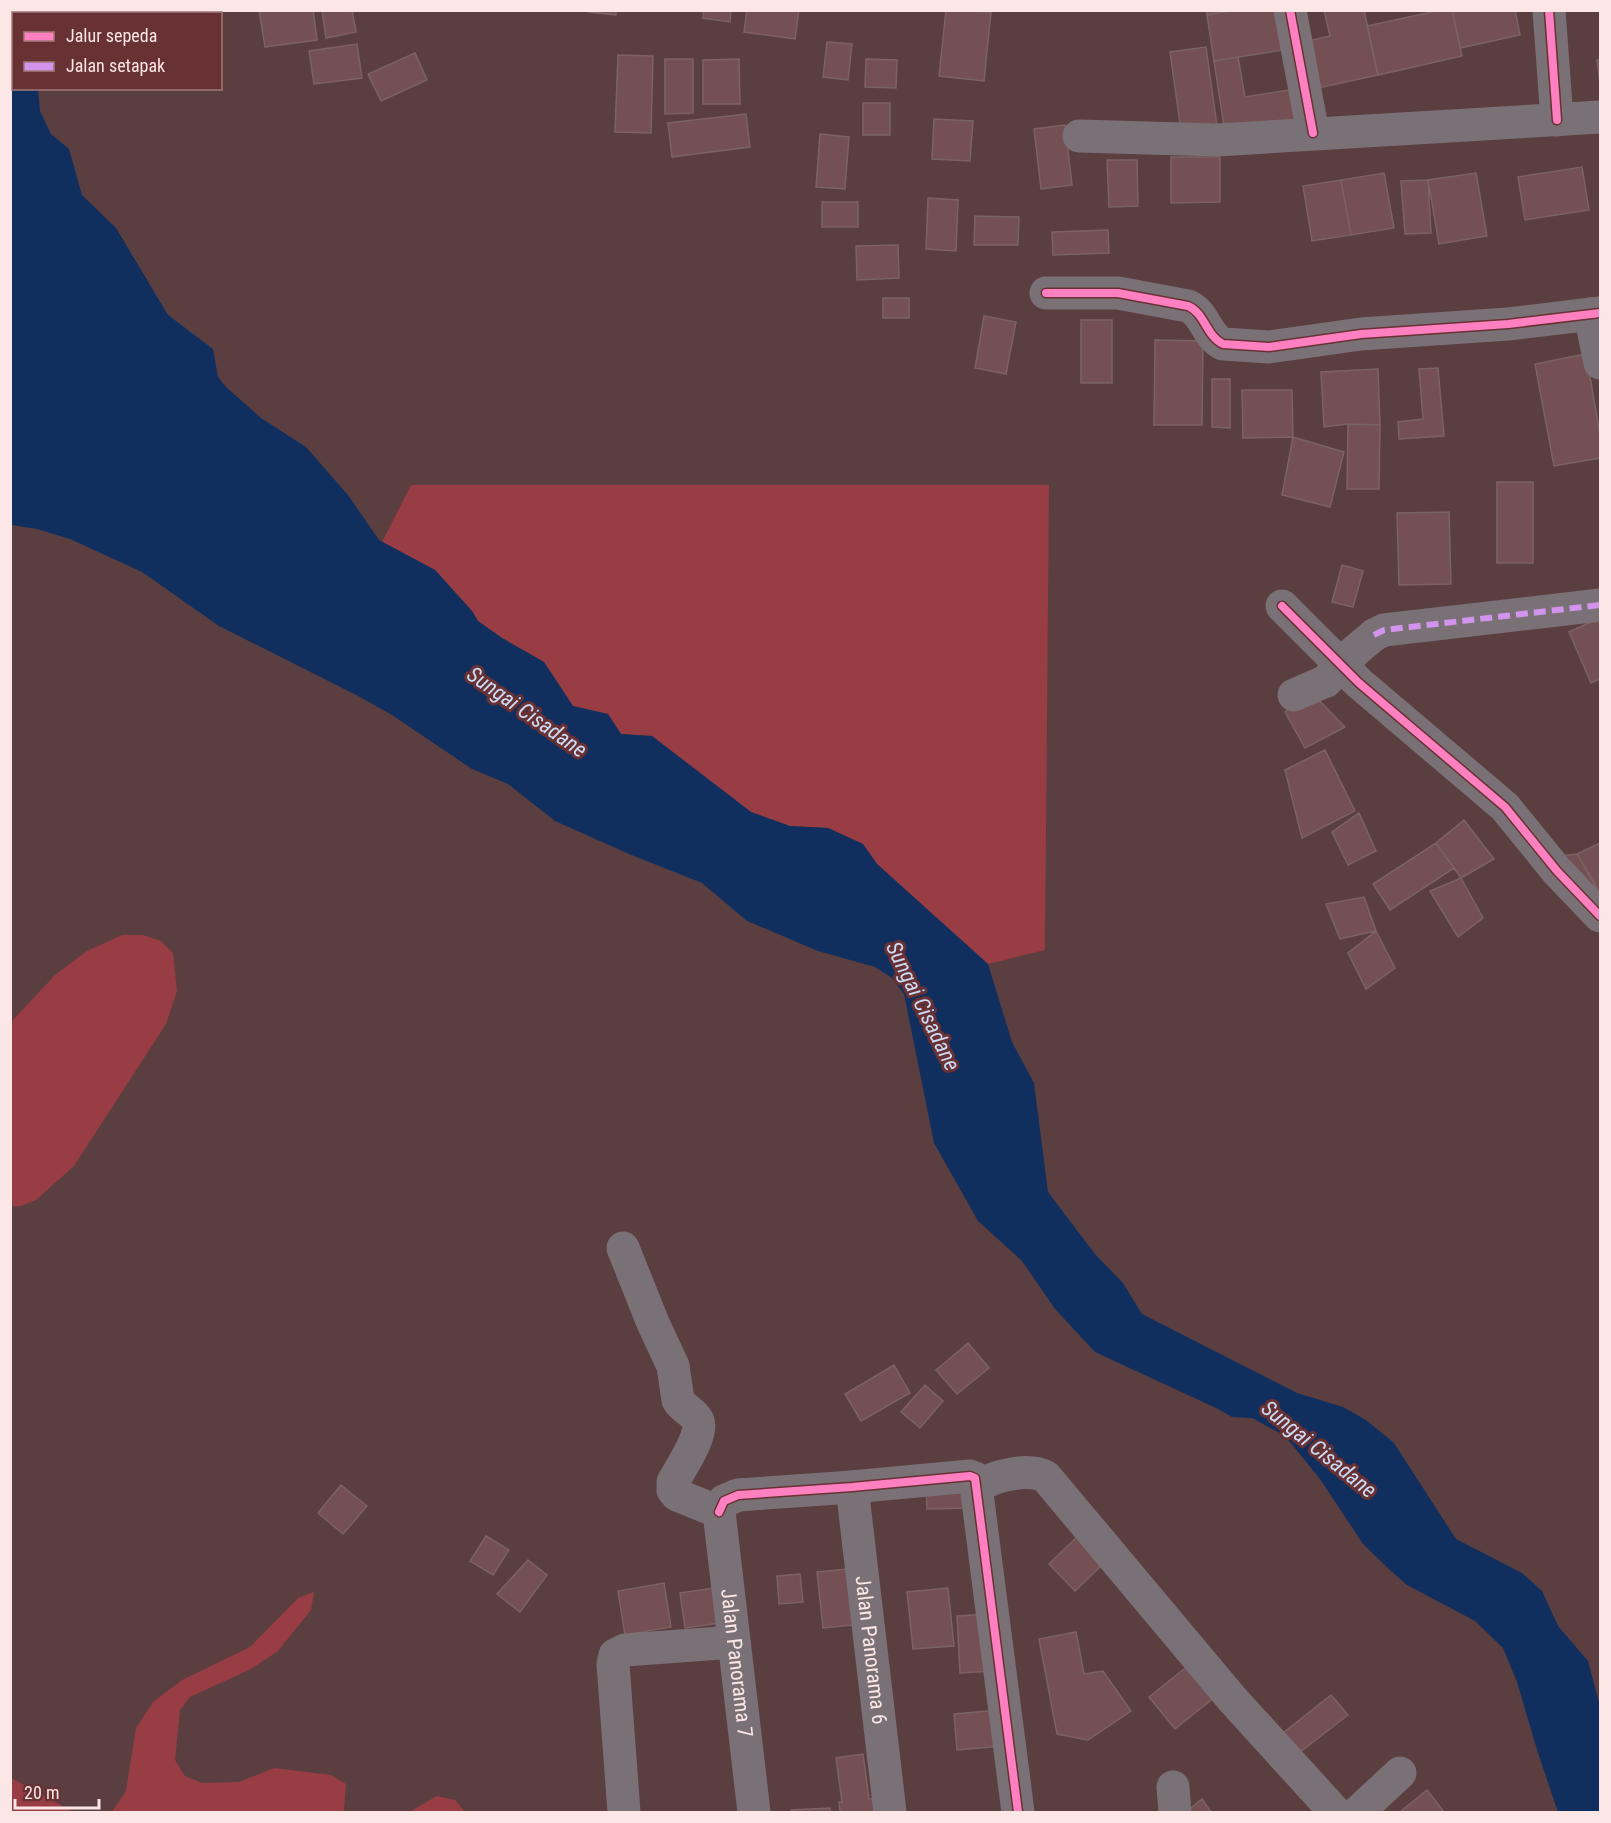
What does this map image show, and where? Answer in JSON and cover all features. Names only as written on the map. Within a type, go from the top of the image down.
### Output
[{"type":"street","points":[[1290,10],[1313,133]]},
{"type":"street","points":[[1549,10],[1557,120]]},
{"type":"street","points":[[1079,136],[1217,140],[1600,117]]},
{"type":"street","points":[[1046,293],[1118,293],[1188,306],[1195,309],[1218,343],[1269,347],[1361,334],[1508,324],[1595,313],[1600,363]]},
{"type":"street","points":[[1294,695],[1326,681],[1374,634],[1384,630],[1600,605]]},
{"type":"street","points":[[1282,606],[1359,683],[1505,807],[1557,871],[1600,916]]},
{"type":"street","points":[[623,1248],[673,1366],[680,1405],[690,1411],[699,1422],[699,1435],[673,1482],[673,1490],[677,1495],[719,1512],[724,1501],[738,1495],[969,1476],[975,1478],[1018,1812]]},
{"type":"street","points":[[977,1487],[992,1478],[1012,1474],[1038,1474],[1046,1478],[1225,1690],[1335,1812]]},
{"type":"street","name":"Jalan Panorama 6","points":[[852,1487],[890,1812]]},
{"type":"street","name":"Jalan Panorama 7","points":[[719,1512],[754,1812]]},
{"type":"street","points":[[624,1812],[613,1664],[615,1655],[625,1650],[734,1642]]},
{"type":"street","points":[[1358,1812],[1400,1773]]},
{"type":"shaded area","points":[[411,485],[1049,485],[1045,950],[988,964],[877,864],[863,844],[828,828],[790,826],[751,812],[652,736],[621,734],[608,714],[573,706],[544,662],[478,621],[472,611],[435,570],[382,542]]},
{"type":"shaded area","points":[[122,935],[143,935],[161,941],[173,953],[177,991],[166,1024],[74,1166],[36,1200],[21,1206],[11,1206],[11,1022],[56,974],[87,951]]},
{"type":"shaded area","points":[[314,1592],[311,1610],[278,1651],[251,1669],[190,1697],[180,1710],[175,1760],[185,1776],[202,1783],[239,1782],[274,1768],[331,1775],[346,1784],[344,1812],[112,1812],[126,1791],[136,1728],[153,1702],[182,1680],[250,1647],[298,1598]]},
{"type":"shaded area","points":[[11,1778],[74,1812],[11,1812]]},
{"type":"shaded area","points":[[437,1796],[455,1800],[465,1812],[409,1812]]},
{"type":"water","name":"Sungai Cisadane","points":[[11,23],[12,90],[38,90],[40,111],[51,134],[69,149],[82,195],[116,228],[168,315],[213,349],[218,377],[226,387],[261,418],[306,447],[348,495],[379,540],[435,570],[472,611],[478,621],[544,662],[573,706],[608,714],[621,734],[652,736],[751,812],[790,826],[828,828],[863,844],[877,864],[988,964],[1012,1042],[1034,1083],[1048,1192],[1095,1254],[1123,1283],[1142,1314],[1297,1393],[1343,1407],[1366,1420],[1394,1443],[1456,1539],[1522,1573],[1542,1591],[1558,1626],[1588,1661],[1600,1706],[1600,1812],[1558,1812],[1517,1682],[1503,1648],[1475,1621],[1407,1585],[1363,1544],[1320,1479],[1285,1436],[1252,1418],[1232,1417],[1095,1352],[1055,1309],[1022,1261],[978,1221],[934,1143],[904,994],[892,978],[875,967],[818,951],[747,921],[702,883],[555,821],[508,784],[472,769],[392,715],[360,697],[219,626],[142,572],[70,539],[37,529],[11,525]]},
{"type":"building","points":[[259,10],[313,10],[317,40],[265,47]]},
{"type":"building","points":[[322,10],[352,10],[356,32],[326,38]]},
{"type":"building","points":[[590,10],[616,10],[616,15],[589,12]]},
{"type":"building","points":[[704,10],[731,10],[730,22],[703,18]]},
{"type":"building","points":[[747,10],[799,10],[795,39],[744,32]]},
{"type":"building","points":[[946,10],[991,12],[984,81],[939,76]]},
{"type":"building","points":[[1206,10],[1236,10],[1207,15]]},
{"type":"building","points":[[1236,10],[1289,10],[1295,48],[1214,61],[1207,15]]},
{"type":"building","points":[[1324,10],[1364,10],[1378,75],[1313,89],[1303,42],[1330,36]]},
{"type":"building","points":[[1441,10],[1452,10],[1462,56],[1378,75],[1367,26]]},
{"type":"building","points":[[1452,10],[1515,10],[1520,35],[1460,48]]},
{"type":"building","points":[[827,42],[852,44],[848,80],[823,77]]},
{"type":"building","points":[[357,44],[362,78],[314,84],[309,51]]},
{"type":"building","points":[[1206,47],[1217,126],[1181,131],[1170,52]]},
{"type":"building","points":[[415,53],[427,80],[381,101],[368,74]]},
{"type":"building","points":[[618,55],[653,56],[651,133],[615,132]]},
{"type":"building","points":[[1238,57],[1245,97],[1295,89],[1301,127],[1226,139],[1214,61]]},
{"type":"building","points":[[665,59],[693,59],[693,113],[665,114]]},
{"type":"building","points":[[739,59],[740,104],[703,104],[703,60]]},
{"type":"building","points":[[866,59],[897,60],[896,88],[865,87]]},
{"type":"building","points":[[1600,59],[1600,83],[1597,60]]},
{"type":"building","points":[[863,103],[890,103],[890,135],[863,135]]},
{"type":"building","points":[[746,114],[750,147],[672,157],[668,123]]},
{"type":"building","points":[[934,119],[973,121],[970,161],[932,159]]},
{"type":"building","points":[[1065,125],[1072,185],[1041,189],[1034,129]]},
{"type":"building","points":[[820,134],[849,137],[845,189],[816,187]]},
{"type":"building","points":[[1171,157],[1220,157],[1220,202],[1171,203]]},
{"type":"building","points":[[1107,160],[1137,160],[1138,206],[1109,207]]},
{"type":"building","points":[[1582,167],[1589,210],[1525,220],[1518,177]]},
{"type":"building","points":[[1384,173],[1394,228],[1351,235],[1341,180]]},
{"type":"building","points":[[1476,173],[1487,236],[1439,244],[1428,180]]},
{"type":"building","points":[[1341,180],[1351,235],[1312,241],[1303,186]]},
{"type":"building","points":[[1428,180],[1431,233],[1405,234],[1401,181]]},
{"type":"building","points":[[928,198],[958,200],[956,251],[926,249]]},
{"type":"building","points":[[822,202],[858,202],[858,227],[822,227]]},
{"type":"building","points":[[975,216],[1019,217],[1018,245],[974,245]]},
{"type":"building","points":[[1108,230],[1109,253],[1053,255],[1052,232]]},
{"type":"building","points":[[898,245],[899,278],[857,280],[856,246]]},
{"type":"building","points":[[883,298],[909,298],[909,318],[883,318]]},
{"type":"building","points":[[984,316],[1016,322],[1006,374],[975,368]]},
{"type":"building","points":[[1081,320],[1112,320],[1112,383],[1081,383]]},
{"type":"building","points":[[1155,340],[1203,341],[1202,425],[1154,425]]},
{"type":"building","points":[[1586,354],[1600,434],[1600,458],[1554,466],[1535,364]]},
{"type":"building","points":[[1438,368],[1444,436],[1399,439],[1398,422],[1423,419],[1419,369]]},
{"type":"building","points":[[1378,369],[1380,425],[1348,424],[1324,427],[1321,372]]},
{"type":"building","points":[[1212,379],[1230,379],[1230,428],[1212,427]]},
{"type":"building","points":[[1242,390],[1292,390],[1293,437],[1243,438]]},
{"type":"building","points":[[1348,424],[1380,425],[1379,489],[1347,489]]},
{"type":"building","points":[[1293,437],[1344,452],[1330,507],[1282,495]]},
{"type":"building","points":[[1497,482],[1533,482],[1533,563],[1497,563]]},
{"type":"building","points":[[1449,512],[1451,584],[1399,585],[1397,513]]},
{"type":"building","points":[[1342,565],[1363,571],[1353,607],[1332,602]]},
{"type":"building","points":[[1600,618],[1600,679],[1591,683],[1569,632]]},
{"type":"building","points":[[1310,691],[1345,727],[1305,748],[1285,712]]},
{"type":"building","points":[[1325,750],[1355,811],[1302,838],[1285,770]]},
{"type":"building","points":[[1359,813],[1376,851],[1348,865],[1332,832]]},
{"type":"building","points":[[1464,820],[1494,859],[1461,878],[1436,843]]},
{"type":"building","points":[[1436,843],[1454,868],[1390,910],[1373,884]]},
{"type":"building","points":[[1600,843],[1600,894],[1577,854]]},
{"type":"building","points":[[1577,854],[1599,891],[1558,856]]},
{"type":"building","points":[[1461,878],[1483,918],[1458,937],[1430,891]]},
{"type":"building","points":[[1364,897],[1376,931],[1340,939],[1326,904]]},
{"type":"building","points":[[1376,931],[1395,968],[1366,989],[1348,953]]},
{"type":"building","points":[[968,1343],[989,1368],[957,1394],[936,1370]]},
{"type":"building","points":[[894,1365],[910,1393],[861,1421],[845,1394]]},
{"type":"building","points":[[925,1385],[943,1401],[920,1428],[901,1412]]},
{"type":"building","points":[[972,1484],[972,1508],[927,1509],[926,1485]]},
{"type":"building","points":[[341,1485],[367,1506],[343,1534],[318,1513]]},
{"type":"building","points":[[1079,1535],[1105,1562],[1075,1591],[1049,1564]]},
{"type":"building","points":[[486,1536],[509,1550],[493,1575],[470,1561]]},
{"type":"building","points":[[528,1560],[547,1575],[520,1612],[497,1594]]},
{"type":"building","points":[[857,1568],[863,1624],[823,1628],[817,1572]]},
{"type":"building","points":[[800,1574],[803,1602],[779,1604],[777,1576]]},
{"type":"building","points":[[664,1583],[671,1627],[625,1635],[618,1591]]},
{"type":"building","points":[[714,1588],[719,1623],[685,1628],[680,1593]]},
{"type":"building","points":[[948,1588],[954,1646],[913,1649],[907,1592]]},
{"type":"building","points":[[990,1614],[994,1671],[960,1673],[957,1616]]},
{"type":"building","points":[[1076,1632],[1084,1674],[1103,1671],[1131,1711],[1088,1740],[1057,1734],[1039,1639]]},
{"type":"building","points":[[1189,1665],[1215,1697],[1175,1729],[1149,1697]]},
{"type":"building","points":[[1331,1695],[1348,1715],[1295,1756],[1279,1736]]},
{"type":"building","points":[[998,1710],[1002,1746],[957,1750],[954,1714]]},
{"type":"building","points":[[863,1754],[869,1799],[888,1797],[889,1812],[840,1812],[839,1802],[842,1802],[836,1758]]},
{"type":"building","points":[[1427,1790],[1444,1812],[1400,1812]]},
{"type":"building","points":[[1202,1799],[1211,1812],[1186,1812]]},
{"type":"building","points":[[830,1808],[830,1812],[791,1812],[791,1810]]},
{"type":"marked path","points":[[1374,635],[1384,630],[1600,605]]},
{"type":"cycle path","points":[[1290,10],[1313,133]]},
{"type":"cycle path","points":[[1549,10],[1557,120]]},
{"type":"cycle path","points":[[1046,293],[1118,293],[1188,306],[1194,309],[1213,336],[1223,344],[1269,347],[1361,334],[1508,324],[1600,313]]},
{"type":"cycle path","points":[[1282,606],[1359,683],[1505,807],[1557,871],[1600,916]]},
{"type":"cycle path","points":[[719,1512],[724,1501],[738,1495],[970,1476],[975,1478],[1018,1812]]}]
